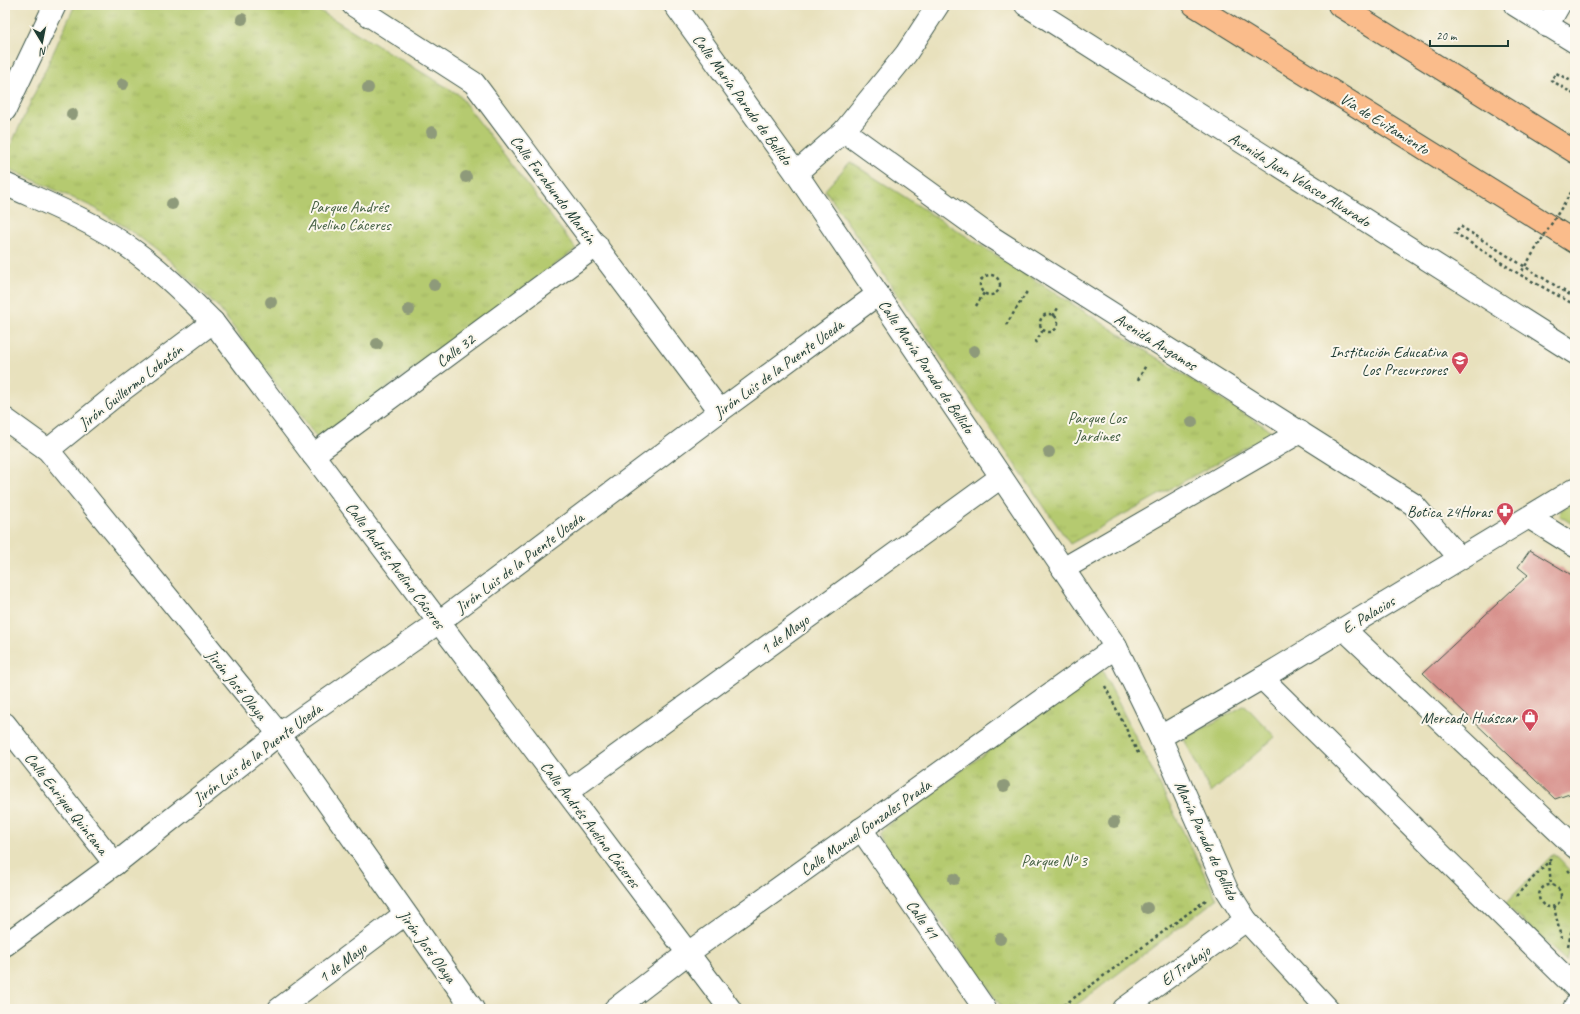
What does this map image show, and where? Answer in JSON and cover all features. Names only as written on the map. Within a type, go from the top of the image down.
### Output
[{"type":"highway","name":"Vía de Evitamiento","points":[[1194,5],[1575,242]]},
{"type":"highway","points":[[1339,5],[1575,152]]},
{"type":"street","points":[[5,110],[55,5]]},
{"type":"street","name":"Calle María Parado de Bellido","points":[[675,5],[796,174],[1116,647],[1160,737]]},
{"type":"street","points":[[796,174],[844,131],[906,54],[938,5]]},
{"type":"street","name":"Avenida Juan Velasco Alvarado","points":[[1026,5],[1575,353]]},
{"type":"street","points":[[1515,5],[1575,42]]},
{"type":"street","points":[[1548,26],[1559,5]]},
{"type":"street","name":"Calle Farabundo Martín","points":[[356,6],[474,83],[720,411]]},
{"type":"street","name":"Avenida Angamos","points":[[844,131],[988,235],[1413,504],[1460,558]]},
{"type":"street","name":"Calle Andrés Avelino Cáceres","points":[[5,184],[90,224],[126,245],[163,274],[213,322],[730,1009]]},
{"type":"street","name":"Calle 32","points":[[313,455],[597,245]]},
{"type":"street","name":"Jirón Luis de la Puente Uceda","points":[[5,945],[115,864],[279,734],[439,622],[878,294]]},
{"type":"street","name":"Jirón Guillermo Lobatón","points":[[48,450],[121,391],[213,322]]},
{"type":"street","name":"Jirón José Olaya","points":[[5,419],[48,450],[279,734],[473,1009]]},
{"type":"street","points":[[1064,569],[1300,432]]},
{"type":"street","name":"1 de Mayo","points":[[567,792],[1001,477]]},
{"type":"street","name":"E. Palacios","points":[[1160,737],[1262,678],[1460,558],[1530,518],[1575,489]]},
{"type":"street","points":[[1530,518],[1575,546]]},
{"type":"street","points":[[1344,629],[1575,847]]},
{"type":"street","name":"Calle Manuel Gonzales Prada","points":[[615,1009],[688,953],[1116,647]]},
{"type":"street","points":[[1262,678],[1575,987]]},
{"type":"street","name":"Calle Enrique Quintana","points":[[5,724],[115,864]]},
{"type":"street","name":"María Parado de Bellido","points":[[1160,737],[1227,890],[1246,920],[1328,1009]]},
{"type":"street","name":"Calle 41","points":[[861,829],[985,1009]]},
{"type":"street","name":"1 de Mayo","points":[[279,1009],[405,914]]},
{"type":"street","name":"El Trabajo","points":[[1124,1009],[1246,920]]},
{"type":"path","points":[[1575,83],[1556,73],[1551,80],[1575,95]]},
{"type":"path","points":[[1520,272],[1575,186]]},
{"type":"path","points":[[1575,298],[1460,226],[1455,233],[1575,305]]},
{"type":"path","points":[[993,275],[999,280],[1000,287],[996,294],[989,295],[984,293],[981,287],[982,279],[993,275]]},
{"type":"path","points":[[1006,325],[1032,285]]},
{"type":"path","points":[[976,306],[984,293]]},
{"type":"path","points":[[1052,314],[1057,318],[1058,325],[1054,331],[1048,333],[1043,330],[1041,329],[1040,324],[1041,318],[1044,315],[1052,314]]},
{"type":"path","points":[[1035,343],[1043,330]]},
{"type":"path","points":[[1138,380],[1147,363]]},
{"type":"path","points":[[1104,683],[1141,760]]},
{"type":"path","points":[[1513,899],[1555,855]]},
{"type":"path","points":[[1549,862],[1551,886]]},
{"type":"path","points":[[1551,886],[1560,892],[1560,901],[1554,907],[1548,907],[1542,904],[1539,898],[1540,892],[1545,887],[1551,886]]},
{"type":"path","points":[[1059,1009],[1206,900],[1207,892]]},
{"type":"path","points":[[1554,907],[1562,944]]},
{"type":"path","points":[[1567,951],[1575,916]]},
{"type":"green space","name":"Parque Andrés Avelino Cáceres","points":[[75,5],[310,5],[458,94],[576,249],[318,439],[218,307],[168,259],[138,236],[95,208],[5,167],[5,158]]},
{"type":"green space","name":"Parque Los Jardines","points":[[850,162],[1273,432],[1070,544],[825,190]]},
{"type":"green space","points":[[1575,501],[1575,526],[1560,516],[1561,510]]},
{"type":"green space","name":"Parque Nº 3","points":[[1101,668],[1217,899],[1071,1009],[1003,1009],[877,833]]},
{"type":"green space","points":[[1245,705],[1275,737],[1211,793],[1184,739]]},
{"type":"green space","points":[[1554,853],[1575,875],[1575,924],[1566,961],[1505,904]]},
{"type":"building","name":"Mercado Huáscar","points":[[1530,550],[1575,577],[1575,792],[1555,799],[1423,673],[1528,575],[1518,567]]},
{"type":"place","name":"Institución Educativa Los Precursores","points":[[1460,375]]},
{"type":"place","name":"Botica 24Horas","points":[[1505,526]]},
{"type":"place","name":"Mercado Huáscar","points":[[1530,732]]}]
